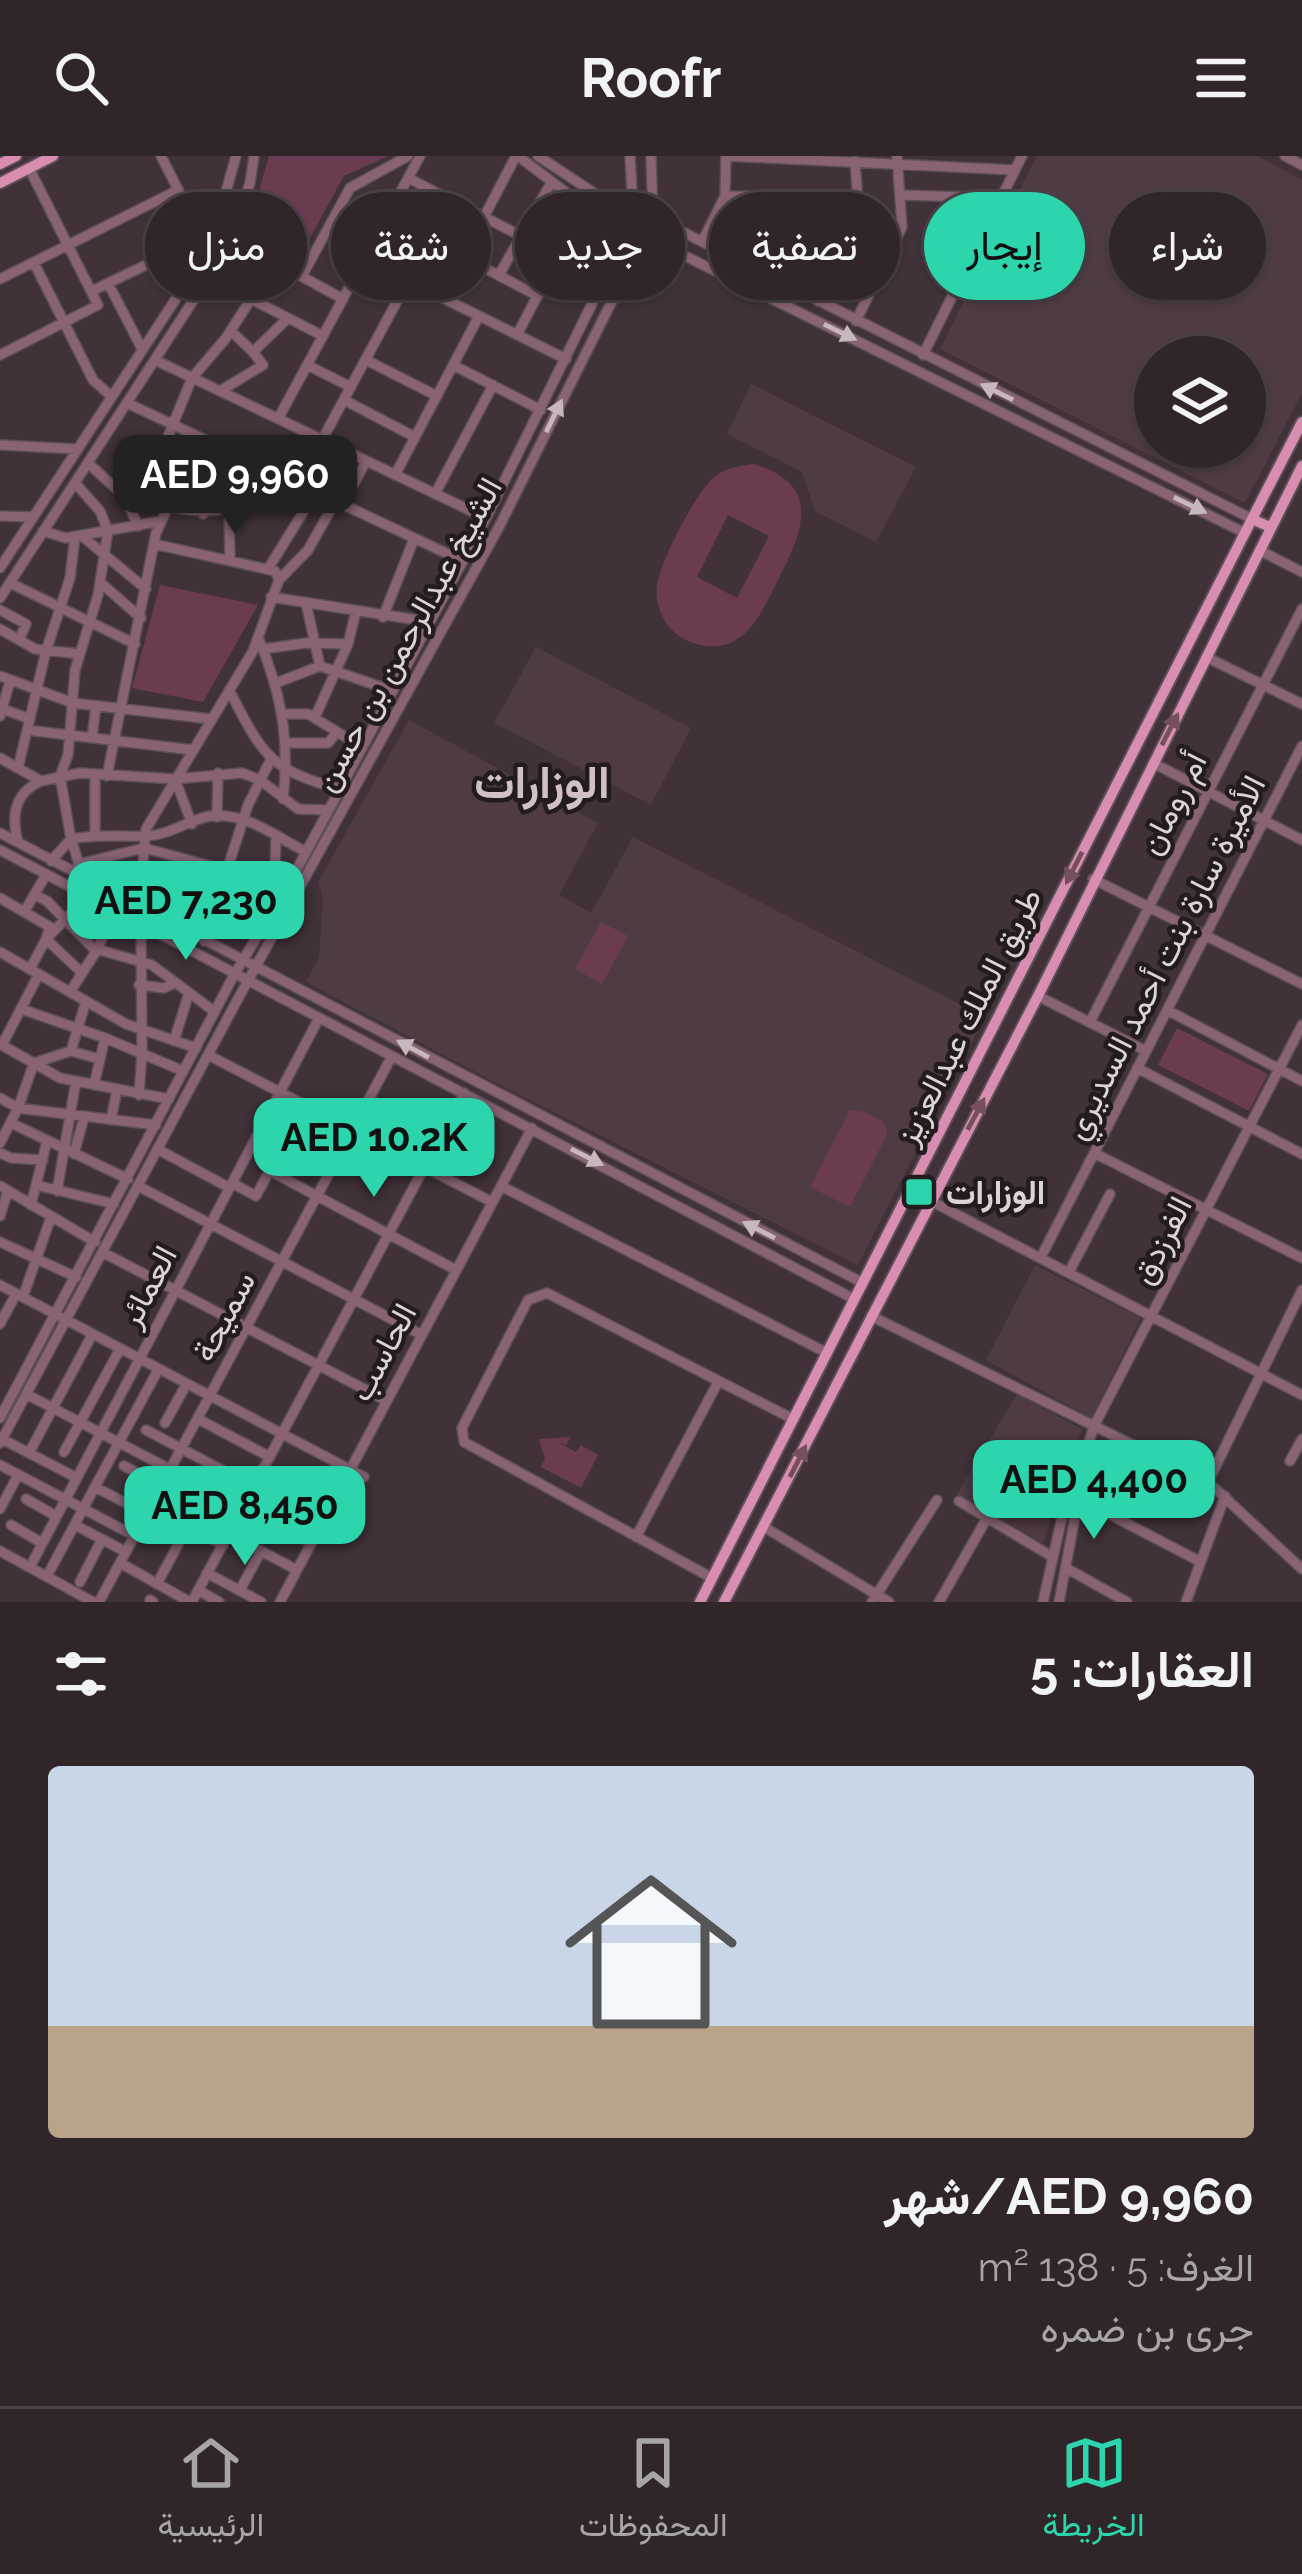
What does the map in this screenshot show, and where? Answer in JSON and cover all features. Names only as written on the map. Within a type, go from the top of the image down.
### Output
[{"type":"main road","points":[[0,164],[16,156]]},
{"type":"main road","points":[[0,182],[53,156]]},
{"type":"main road","name":"طريق الملك عبدالعزيز","points":[[700,1602],[1302,422]]},
{"type":"main road","name":"طريق الملك عبدالعزيز","points":[[724,1602],[1038,997],[1302,466]]},
{"type":"main road","points":[[1255,514],[1273,522]]},
{"type":"street","points":[[0,279],[178,190],[160,156]]},
{"type":"street","points":[[225,192],[236,156]]},
{"type":"street","points":[[247,192],[254,156]]},
{"type":"street","points":[[307,267],[350,188],[408,156]]},
{"type":"street","points":[[400,192],[420,156]]},
{"type":"street","points":[[491,204],[517,156],[564,192]]},
{"type":"street","points":[[538,156],[592,192]]},
{"type":"street","name":"الشيخ عبدالرحمن بن حسن","points":[[630,156],[632,192]]},
{"type":"street","name":"الشيخ عبدالرحمن بن حسن","points":[[651,156],[652,192]]},
{"type":"street","points":[[725,192],[726,156],[897,160],[1016,170]]},
{"type":"street","points":[[1004,192],[1022,156]]},
{"type":"street","points":[[1288,157],[1302,165]]},
{"type":"street","points":[[855,159],[858,192]]},
{"type":"street","points":[[856,321],[902,227],[897,160]]},
{"type":"street","points":[[0,355],[98,304],[29,168]]},
{"type":"street","points":[[408,178],[435,192]]},
{"type":"street","points":[[546,192],[551,183]]},
{"type":"street","points":[[902,195],[924,196]]},
{"type":"street","points":[[702,242],[709,228]]},
{"type":"street","points":[[685,234],[709,246]]},
{"type":"street","points":[[500,275],[515,247]]},
{"type":"street","points":[[685,255],[1245,533]]},
{"type":"street","points":[[34,262],[93,380],[111,396]]},
{"type":"street","points":[[92,291],[145,265]]},
{"type":"street","points":[[491,271],[515,283]]},
{"type":"street","points":[[108,283],[142,349]]},
{"type":"street","points":[[0,568],[175,300]]},
{"type":"street","points":[[0,598],[193,300]]},
{"type":"street","points":[[125,497],[139,490],[157,466],[192,378],[250,300]]},
{"type":"street","points":[[253,300],[323,336]]},
{"type":"street","points":[[278,419],[342,300]]},
{"type":"street","points":[[322,440],[398,300]]},
{"type":"street","points":[[446,300],[566,359]]},
{"type":"street","points":[[517,335],[536,300]]},
{"type":"street","name":"الشيخ عبدالرحمن بن حسن","points":[[1,1441],[5,1412],[99,1247],[234,975],[291,880],[486,518],[595,300]]},
{"type":"street","name":"الشيخ عبدالرحمن بن حسن","points":[[5,1412],[26,1394],[76,1277],[99,1247],[114,1204],[157,1149],[534,458],[612,300]]},
{"type":"street","points":[[922,355],[950,300]]},
{"type":"street","points":[[818,301],[1125,456],[1255,514]]},
{"type":"street","points":[[173,303],[186,312]]},
{"type":"street","points":[[395,475],[479,316]]},
{"type":"street","points":[[254,352],[288,318]]},
{"type":"street","points":[[220,391],[263,365],[231,331]]},
{"type":"street","points":[[154,360],[486,518]]},
{"type":"street","points":[[366,360],[436,396]]},
{"type":"street","points":[[307,365],[351,387]]},
{"type":"street","points":[[453,365],[541,410]]},
{"type":"street","points":[[435,494],[493,385]]},
{"type":"street","points":[[344,400],[415,437]]},
{"type":"street","points":[[127,404],[463,561]]},
{"type":"street","points":[[1037,430],[1045,416]]},
{"type":"street","points":[[95,834],[101,775],[114,742],[154,544],[200,438]]},
{"type":"street","points":[[0,446],[77,449]]},
{"type":"street","points":[[202,514],[219,448]]},
{"type":"street","points":[[520,451],[534,458]]},
{"type":"street","points":[[230,559],[228,473],[233,455]]},
{"type":"street","points":[[1118,470],[1125,456]]},
{"type":"street","points":[[139,908],[144,843],[175,779],[258,637],[279,580],[308,550],[366,461]]},
{"type":"street","points":[[88,463],[125,497],[138,526]]},
{"type":"street","points":[[157,466],[183,479]]},
{"type":"street","points":[[170,507],[202,514],[230,511],[276,490],[288,479]]},
{"type":"street","points":[[75,483],[100,511],[108,531],[101,583],[80,654],[68,755],[60,776],[77,868]]},
{"type":"street","points":[[268,569],[315,493]]},
{"type":"street","points":[[0,516],[33,517]]},
{"type":"street","points":[[44,531],[78,536],[162,521]]},
{"type":"street","points":[[78,536],[146,589]]},
{"type":"street","points":[[19,768],[78,536]]},
{"type":"street","points":[[383,617],[414,539]]},
{"type":"street","points":[[154,544],[275,571],[279,580]]},
{"type":"street","points":[[1258,550],[1302,572]]},
{"type":"street","points":[[10,583],[135,644]]},
{"type":"street","points":[[101,583],[141,619]]},
{"type":"street","points":[[271,597],[430,622]]},
{"type":"street","points":[[307,603],[320,666]]},
{"type":"street","name":"أم رومان","points":[[1090,1022],[1302,609]]},
{"type":"street","points":[[0,610],[26,624],[19,640]]},
{"type":"street","points":[[315,717],[348,644],[356,611]]},
{"type":"street","points":[[0,629],[46,651],[80,654]]},
{"type":"street","points":[[258,637],[284,714],[283,799]]},
{"type":"street","points":[[263,650],[348,644]]},
{"type":"street","points":[[1206,657],[1302,704]]},
{"type":"street","points":[[276,682],[320,666],[392,691]]},
{"type":"street","points":[[193,750],[114,742],[28,725],[1,711],[5,679],[74,703],[212,719]]},
{"type":"street","points":[[229,690],[265,755],[286,771],[340,788]]},
{"type":"street","points":[[92,738],[96,706]]},
{"type":"street","points":[[284,714],[315,717],[362,747]]},
{"type":"street","points":[[286,743],[328,743],[338,732]]},
{"type":"street","name":"الأميرة سارة بنت أحمد السديري","points":[[1041,1257],[1302,746]]},
{"type":"street","points":[[0,758],[41,781]]},
{"type":"street","points":[[204,941],[243,818],[271,760]]},
{"type":"street","points":[[1153,763],[1302,840]]},
{"type":"street","points":[[218,772],[218,817]]},
{"type":"street","points":[[18,842],[12,818],[29,786],[60,776],[175,779],[242,773],[260,780],[298,809],[328,810]]},
{"type":"street","points":[[175,779],[192,824]]},
{"type":"street","points":[[0,811],[12,818]]},
{"type":"street","points":[[77,868],[218,817],[243,818],[306,852]]},
{"type":"street","points":[[0,833],[51,861],[77,868],[95,885],[863,1282]]},
{"type":"street","points":[[51,861],[71,838],[95,834],[144,843],[262,880]]},
{"type":"street","points":[[275,872],[276,836]]},
{"type":"street","points":[[0,866],[3,852],[854,1299]]},
{"type":"street","points":[[142,868],[220,888]]},
{"type":"street","points":[[275,872],[291,880]]},
{"type":"street","points":[[208,928],[244,910],[262,880],[275,872]]},
{"type":"street","points":[[25,912],[46,875]]},
{"type":"street","points":[[1093,879],[1302,984]]},
{"type":"street","points":[[46,939],[95,885]]},
{"type":"street","points":[[140,890],[214,908]]},
{"type":"street","points":[[35,895],[97,950],[152,965],[215,1012]]},
{"type":"street","points":[[0,898],[50,927],[21,1010],[1,1044],[33,1068],[60,1078],[169,1099]]},
{"type":"street","points":[[70,992],[114,912]]},
{"type":"street","points":[[139,1095],[141,926]]},
{"type":"street","points":[[46,939],[81,972]]},
{"type":"street","points":[[1,954],[140,1029],[196,1048]]},
{"type":"street","points":[[55,983],[67,960]]},
{"type":"street","points":[[139,985],[164,988],[175,983]]},
{"type":"street","points":[[174,1041],[189,994]]},
{"type":"street","points":[[1038,997],[1146,1051]]},
{"type":"street","points":[[71,1051],[86,1001]]},
{"type":"street","points":[[21,1010],[183,1071]]},
{"type":"street","points":[[1167,1010],[1302,1081]]},
{"type":"street","name":"العمائر","points":[[30,1567],[320,1018]]},
{"type":"street","name":"الفرزدق","points":[[1043,1602],[1067,1496],[1076,1484],[1094,1426],[1302,1025]]},
{"type":"street","points":[[94,1085],[105,1038]]},
{"type":"street","points":[[0,1143],[33,1068],[71,1051],[99,1060]]},
{"type":"street","points":[[208,1055],[492,1202]]},
{"type":"street","name":"سميحة","points":[[96,1602],[392,1056]]},
{"type":"street","points":[[1137,1068],[1302,1154]]},
{"type":"street","points":[[69,1152],[76,1082]]},
{"type":"street","points":[[111,1120],[118,1090]]},
{"type":"street","points":[[120,1563],[191,1602],[464,1093]]},
{"type":"street","points":[[0,1098],[18,1108],[156,1126]]},
{"type":"street","points":[[57,1191],[84,1117]]},
{"type":"street","points":[[10,1123],[422,1335]]},
{"type":"street","name":"الحاسب","points":[[280,1602],[532,1128]]},
{"type":"street","points":[[157,1149],[256,1196],[284,1144],[260,1131]]},
{"type":"street","points":[[31,1205],[47,1141]]},
{"type":"street","points":[[249,1152],[318,1196],[457,1270]]},
{"type":"street","points":[[1094,1153],[1302,1258]]},
{"type":"street","points":[[0,1154],[43,1160]]},
{"type":"street","points":[[36,1185],[114,1204]]},
{"type":"street","points":[[501,1186],[827,1353]]},
{"type":"street","points":[[0,1216],[4,1189],[176,1290],[387,1401]]},
{"type":"street","points":[[1069,1272],[1110,1194]]},
{"type":"street","points":[[931,1201],[1302,1395]]},
{"type":"street","points":[[0,1324],[38,1259],[51,1216]]},
{"type":"street","points":[[0,1243],[76,1277]]},
{"type":"street","points":[[819,1280],[827,1264]]},
{"type":"street","points":[[0,1285],[364,1477]]},
{"type":"street","points":[[1208,1482],[1302,1290]]},
{"type":"street","points":[[712,1578],[464,1442],[462,1428],[528,1300],[547,1293],[793,1419]]},
{"type":"street","points":[[872,1316],[1208,1482],[1302,1569]]},
{"type":"street","points":[[28,1453],[92,1334]]},
{"type":"street","points":[[64,1453],[120,1349]]},
{"type":"street","points":[[46,1576],[158,1370]]},
{"type":"street","points":[[636,1537],[718,1382]]},
{"type":"street","points":[[165,1423],[186,1385]]},
{"type":"street","points":[[26,1394],[311,1543]]},
{"type":"street","points":[[198,1419],[270,1457]]},
{"type":"street","points":[[146,1430],[327,1514]]},
{"type":"street","points":[[1290,1461],[1302,1439]]},
{"type":"street","points":[[1,1441],[76,1478]]},
{"type":"street","points":[[0,1465],[135,1536]]},
{"type":"street","points":[[124,1466],[162,1486]]},
{"type":"street","points":[[0,1509],[18,1475]]},
{"type":"street","points":[[1059,1602],[1080,1499],[1076,1484]]},
{"type":"street","points":[[95,1487],[223,1545]]},
{"type":"street","points":[[1186,1602],[1225,1496]]},
{"type":"street","points":[[26,1499],[56,1516]]},
{"type":"street","points":[[1080,1499],[1198,1561]]},
{"type":"street","points":[[874,1598],[937,1500]]},
{"type":"street","points":[[959,1501],[1051,1556]]},
{"type":"street","points":[[939,1602],[988,1518]]},
{"type":"street","points":[[11,1525],[42,1543]]},
{"type":"street","points":[[75,1525],[126,1552]]},
{"type":"street","points":[[157,1584],[188,1526]]},
{"type":"street","points":[[764,1527],[874,1598],[889,1602]]},
{"type":"street","points":[[229,1534],[297,1570]]},
{"type":"street","points":[[80,1582],[102,1540]]},
{"type":"street","points":[[0,1551],[96,1602]]},
{"type":"street","points":[[239,1591],[261,1551]]},
{"type":"street","points":[[1066,1568],[1127,1602]]},
{"type":"street","points":[[207,1574],[261,1602]]},
{"type":"street","points":[[198,1590],[219,1602]]},
{"type":"shaded area","points":[[269,156],[388,156],[344,176],[331,192],[307,243],[307,192],[259,192]]},
{"type":"shaded area","points":[[1037,156],[1258,156],[1302,180],[1302,393],[1266,462],[1266,336],[1134,336],[1134,447],[940,349],[965,300],[1085,300],[1085,192],[1019,192]]},
{"type":"shaded area","points":[[751,384],[916,467],[876,542],[815,511],[802,472],[727,434]]},
{"type":"shaded area","points":[[754,464],[790,484],[799,497],[800,527],[787,562],[750,628],[729,643],[697,644],[677,634],[663,619],[657,596],[660,574],[679,529],[712,479],[732,468]],"holes":[[[728,515],[769,536],[737,598],[697,577]]]},
{"type":"shaded area","points":[[1176,468],[1263,468],[1245,503]]},
{"type":"shaded area","points":[[160,585],[258,605],[203,702],[132,688]]},
{"type":"shaded area","points":[[536,647],[691,728],[651,805],[494,723]]},
{"type":"shaded area","points":[[409,720],[598,823],[559,895],[591,913],[633,837],[985,1017],[858,1265],[306,982],[319,957],[323,897],[318,882]]},
{"type":"shaded area","points":[[601,922],[628,936],[602,984],[575,969]]},
{"type":"shaded area","points":[[1177,1028],[1268,1074],[1249,1111],[1158,1065]]},
{"type":"shaded area","points":[[850,1110],[884,1122],[887,1135],[850,1207],[810,1187]]},
{"type":"shaded area","points":[[1035,1265],[1141,1318],[1091,1418],[986,1360]]},
{"type":"shaded area","points":[[1017,1394],[1082,1429],[1043,1543],[957,1494]]},
{"type":"shaded area","points":[[571,1437],[566,1445],[556,1441],[576,1452],[581,1445],[598,1455],[581,1488],[541,1467],[545,1459],[539,1439]]},
{"type":"place","name":"الوزارات","points":[[919,1192]]},
{"type":"district","name":"الوزارات","points":[[542,782]]}]
